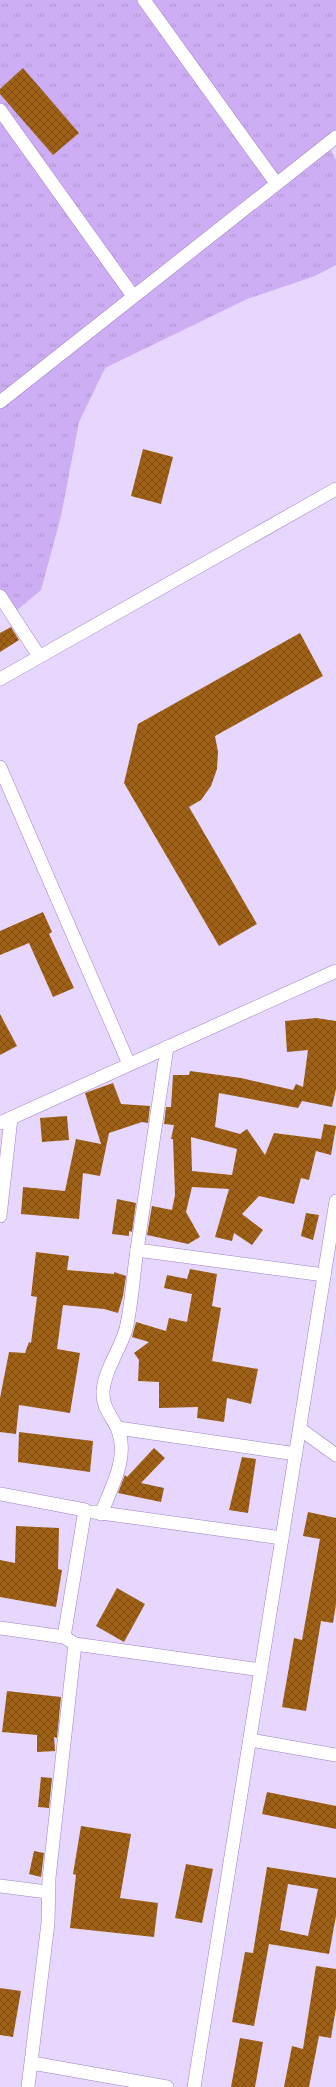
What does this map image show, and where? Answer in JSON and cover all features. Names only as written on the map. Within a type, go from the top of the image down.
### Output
[{"type":"street","points":[[144,0],[276,183]]},
{"type":"street","points":[[0,110],[133,296]]},
{"type":"street","points":[[0,402],[336,137]]},
{"type":"street","points":[[0,679],[336,489]]},
{"type":"street","points":[[0,596],[39,656]]},
{"type":"street","points":[[0,767],[129,1064]]},
{"type":"street","points":[[0,1216],[6,1120],[336,971]]},
{"type":"street","points":[[101,1514],[122,1453],[118,1428],[104,1405],[103,1391],[106,1375],[118,1353],[126,1328],[167,1047]]},
{"type":"street","points":[[194,2087],[324,1275],[333,1244],[336,1201]]},
{"type":"street","points":[[137,1250],[324,1275]]},
{"type":"street","points":[[118,1428],[296,1454]]},
{"type":"street","points":[[300,1429],[336,1455]]},
{"type":"street","points":[[0,1494],[101,1514],[282,1538]]},
{"type":"street","points":[[28,2087],[48,1923],[47,1892],[69,1641],[85,1510]]},
{"type":"street","points":[[0,1628],[69,1641],[261,1670]]},
{"type":"street","points":[[250,1740],[336,1755]]},
{"type":"street","points":[[0,1886],[47,1892]]},
{"type":"street","points":[[32,2063],[167,2087]]},
{"type":"green space","points":[[0,0],[336,0],[336,131],[324,137],[336,160],[336,265],[315,276],[247,299],[105,368],[79,422],[61,516],[41,590],[15,612],[0,609]]},
{"type":"building","points":[[23,68],[79,133],[53,155],[0,94],[0,89]]},
{"type":"building","points":[[143,449],[173,457],[161,504],[131,496]]},
{"type":"building","points":[[11,627],[19,640],[0,652],[0,633]]},
{"type":"building","points":[[300,633],[323,676],[215,736],[218,752],[217,769],[211,786],[201,800],[189,807],[257,924],[219,946],[124,783],[138,724]]},
{"type":"building","points":[[43,912],[52,932],[49,934],[74,988],[53,997],[29,943],[0,955],[0,931]]},
{"type":"building","points":[[0,1014],[17,1046],[0,1055]]},
{"type":"building","points":[[316,1018],[336,1021],[336,1089],[332,1107],[302,1101],[298,1108],[219,1093],[215,1127],[240,1134],[247,1129],[265,1155],[274,1133],[321,1139],[324,1124],[336,1126],[331,1155],[316,1151],[309,1180],[301,1178],[294,1204],[259,1196],[242,1214],[263,1230],[252,1245],[234,1233],[232,1241],[215,1237],[229,1189],[192,1187],[186,1212],[200,1237],[188,1244],[147,1235],[152,1206],[172,1210],[175,1195],[173,1139],[171,1139],[174,1125],[164,1124],[166,1107],[171,1107],[173,1075],[189,1075],[190,1071],[241,1078],[293,1090],[296,1084],[303,1087],[308,1050],[287,1052],[285,1021]],"holes":[[[191,1137],[237,1149],[232,1175],[192,1171]]]},
{"type":"building","points":[[113,1083],[121,1104],[150,1106],[148,1123],[142,1122],[109,1133],[100,1176],[83,1173],[79,1219],[21,1214],[23,1187],[65,1191],[76,1139],[101,1144],[85,1093]]},
{"type":"building","points":[[67,1116],[69,1140],[42,1142],[40,1118]]},
{"type":"building","points":[[117,1199],[136,1203],[132,1232],[129,1231],[129,1236],[112,1234]]},
{"type":"building","points":[[306,1213],[319,1215],[313,1240],[301,1236]]},
{"type":"building","points":[[36,1252],[69,1256],[67,1270],[114,1274],[114,1272],[126,1276],[123,1296],[118,1313],[104,1309],[63,1305],[57,1349],[80,1353],[70,1413],[19,1405],[16,1434],[0,1432],[0,1398],[9,1352],[25,1353],[29,1342],[31,1343],[37,1297],[31,1296]]},
{"type":"building","points":[[190,1269],[217,1274],[212,1306],[221,1308],[212,1361],[258,1369],[251,1404],[227,1398],[224,1422],[197,1418],[198,1407],[159,1408],[159,1382],[138,1381],[139,1360],[134,1353],[149,1342],[132,1337],[136,1322],[166,1331],[169,1318],[187,1322],[192,1294],[164,1288],[167,1275],[187,1279]]},
{"type":"building","points":[[19,1432],[93,1441],[90,1472],[18,1462]]},
{"type":"building","points":[[154,1448],[165,1458],[141,1483],[164,1488],[161,1502],[118,1493],[125,1475],[127,1477]]},
{"type":"building","points":[[242,1457],[256,1459],[248,1513],[229,1510]]},
{"type":"building","points":[[308,1512],[336,1518],[336,1604],[333,1623],[321,1621],[306,1711],[282,1707],[294,1638],[302,1640],[320,1539],[303,1536]]},
{"type":"building","points":[[16,1526],[59,1528],[58,1569],[62,1570],[56,1607],[0,1597],[0,1560],[15,1563]]},
{"type":"building","points":[[117,1588],[145,1604],[124,1642],[96,1626]]},
{"type":"building","points":[[7,1691],[61,1697],[57,1738],[54,1737],[55,1751],[37,1752],[37,1735],[2,1732]]},
{"type":"building","points":[[41,1777],[52,1778],[49,1808],[38,1807]]},
{"type":"building","points":[[267,1792],[336,1806],[336,1829],[262,1814]]},
{"type":"building","points":[[81,1826],[131,1834],[120,1898],[158,1903],[154,1937],[70,1928],[76,1875],[73,1874]]},
{"type":"building","points":[[34,1851],[44,1853],[41,1877],[29,1874]]},
{"type":"building","points":[[186,1864],[213,1869],[202,1923],[175,1918]]},
{"type":"building","points":[[267,1867],[336,1878],[336,1916],[329,1954],[269,1944],[254,2026],[232,2022],[245,1952],[253,1953]],"holes":[[[288,1884],[318,1889],[308,1936],[280,1930]]]},
{"type":"building","points":[[316,1966],[336,1969],[336,2008],[331,2038],[319,2036],[309,2087],[284,2087],[292,2046],[303,2049]]},
{"type":"building","points":[[0,1988],[21,1991],[13,2037],[0,2035]]},
{"type":"building","points":[[240,2038],[263,2042],[255,2087],[231,2087]]}]
